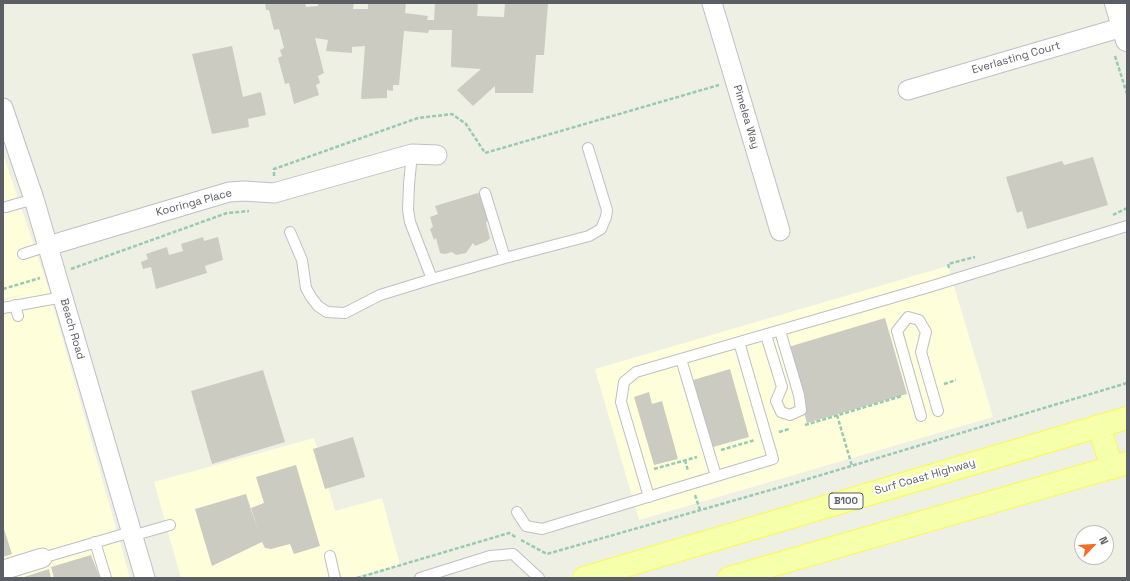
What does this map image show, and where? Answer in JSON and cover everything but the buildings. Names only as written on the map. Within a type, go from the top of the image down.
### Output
[{"type":"main road","name":"Surf Coast Highway","points":[[584,578],[1127,418]]},
{"type":"main road","points":[[741,576],[1119,466],[1099,426]]},
{"type":"street","name":"Pimelea Way","points":[[712,3],[780,231]]},
{"type":"street","points":[[1116,3],[1119,33]]},
{"type":"street","name":"Everlasting Court","points":[[908,90],[1119,33]]},
{"type":"street","name":"Beach Road","points":[[3,108],[34,199],[145,578]]},
{"type":"street","name":"Kooringa Place","points":[[48,246],[213,196],[244,191],[274,193],[412,154],[437,155]]},
{"type":"street","name":"Beach Road","points":[[133,540],[150,578]]},
{"type":"street","points":[[3,570],[42,558]]},
{"type":"lane","points":[[290,232],[302,260],[309,293],[318,306],[327,312],[335,314],[345,313],[380,295],[505,258],[589,236],[602,229],[607,210],[588,148]]},
{"type":"lane","points":[[412,154],[408,184],[408,210],[410,222],[432,279]]},
{"type":"lane","points":[[485,193],[505,258]]},
{"type":"lane","points":[[6,207],[34,199]]},
{"type":"lane","points":[[649,497],[621,402],[624,382],[636,372],[929,287],[1127,226]]},
{"type":"lane","name":"Kooringa Place","points":[[22,254],[48,246]]},
{"type":"lane","points":[[3,308],[63,297]]},
{"type":"lane","points":[[15,305],[18,316]]},
{"type":"lane","points":[[921,416],[897,331],[908,318],[919,320],[926,332],[921,352],[938,411]]},
{"type":"lane","points":[[766,334],[782,387],[776,401],[781,412],[790,415],[801,410],[799,395],[780,331]]},
{"type":"lane","points":[[517,512],[526,526],[542,528],[773,459],[739,342]]},
{"type":"lane","points":[[681,359],[716,476]]},
{"type":"lane","points":[[42,558],[95,542],[133,540],[170,525]]},
{"type":"lane","points":[[95,542],[106,578]]},
{"type":"lane","points":[[420,578],[490,556],[513,554],[539,578]]},
{"type":"lane","points":[[330,556],[335,578]]},
{"type":"path","points":[[1119,33],[1127,94]]},
{"type":"path","points":[[357,578],[509,533],[547,554],[852,466],[1127,383]]},
{"type":"path","points":[[836,415],[852,466]]},
{"type":"shaded area","points":[[3,154],[48,287],[130,578],[3,578],[3,301],[28,293],[3,299]]},
{"type":"shaded area","points":[[948,266],[993,417],[639,520],[595,369]]},
{"type":"shaded area","points":[[314,438],[335,511],[382,498],[400,565],[350,578],[181,578],[154,482]]}]
